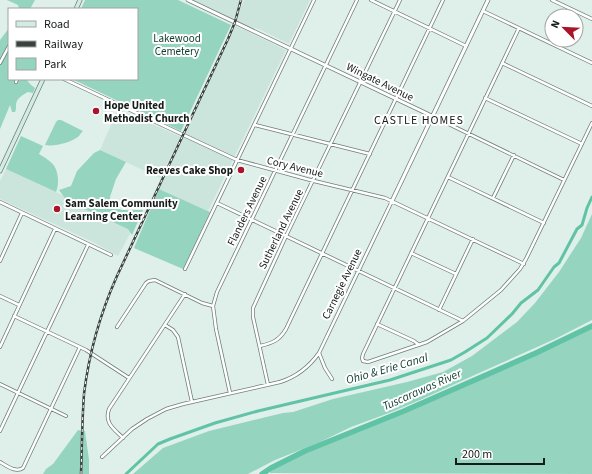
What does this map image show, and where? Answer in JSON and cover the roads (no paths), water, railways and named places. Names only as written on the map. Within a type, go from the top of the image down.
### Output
[{"type":"main road","points":[[0,171],[2,163],[43,80]]},
{"type":"street","name":"Wingate Avenue","points":[[188,0],[564,180]]},
{"type":"street","points":[[185,268],[314,0]]},
{"type":"street","name":"Flanders Avenue","points":[[230,393],[216,329],[213,306],[219,288],[357,0]]},
{"type":"street","points":[[371,0],[466,46]]},
{"type":"street","name":"Sutherland Avenue","points":[[268,385],[253,317],[253,308],[286,236],[314,181],[400,0]]},
{"type":"street","points":[[260,346],[272,342],[282,335],[443,0]]},
{"type":"street","name":"Carnegie Avenue","points":[[102,457],[132,429],[154,415],[172,407],[280,382],[295,376],[309,365],[319,353],[488,0]]},
{"type":"street","points":[[552,0],[592,19]]},
{"type":"street","points":[[483,11],[592,63]]},
{"type":"street","points":[[519,28],[412,253],[362,354],[362,360],[364,362],[368,362],[430,341],[463,322],[501,290],[524,264],[592,123]]},
{"type":"street","points":[[0,63],[8,48]]},
{"type":"street","points":[[502,63],[592,106]]},
{"type":"street","name":"Cory Avenue","points":[[66,80],[237,160],[275,171],[385,198],[524,264]]},
{"type":"street","points":[[486,98],[582,144]]},
{"type":"street","points":[[255,125],[370,154]]},
{"type":"street","points":[[492,198],[514,156]]},
{"type":"street","points":[[448,177],[544,223]]},
{"type":"street","points":[[0,202],[111,255]]},
{"type":"street","points":[[217,203],[463,322]]},
{"type":"street","points":[[0,261],[22,213]]},
{"type":"street","points":[[0,347],[55,229]]},
{"type":"street","points":[[439,310],[473,239]]},
{"type":"street","points":[[0,431],[88,245]]},
{"type":"street","points":[[412,253],[456,274]]},
{"type":"street","points":[[117,327],[146,284],[150,281],[155,280],[202,303],[213,306]]},
{"type":"street","points":[[123,438],[109,424],[107,414],[109,409],[185,294]]},
{"type":"street","points":[[0,296],[19,305]]},
{"type":"street","points":[[14,316],[80,347],[129,378]]},
{"type":"street","points":[[377,324],[414,341],[419,345]]},
{"type":"street","points":[[165,325],[173,330],[178,337],[192,402]]},
{"type":"street","points":[[0,462],[16,470],[22,469],[25,466],[80,347]]},
{"type":"street","points":[[319,353],[325,368],[332,379]]},
{"type":"street","points":[[0,384],[66,416]]},
{"type":"waterway","name":"Ohio & Erie Canal","points":[[126,474],[158,444],[170,439],[215,423],[258,411],[390,380],[451,360],[465,352],[487,338],[512,314],[521,303],[538,290],[554,267],[559,263],[577,229],[582,225],[592,197]]},
{"type":"waterway","name":"Tuscarawas River","points":[[262,474],[305,451],[404,411],[536,353],[592,326]]},
{"type":"railway","points":[[81,474],[84,394],[92,349],[100,319],[117,276],[228,39],[235,22],[241,0]]},
{"type":"place","name":"Hope United Methodist Church","points":[[96,111]]},
{"type":"place","name":"Reeves Cake Shop","points":[[241,170]]},
{"type":"place","name":"Sam Salem Community Learning Center","points":[[57,209]]},
{"type":"district","name":"CASTLE HOMES","points":[[419,120]]},
{"type":"park label","name":"Lakewood Cemetery","points":[[177,44]]}]
